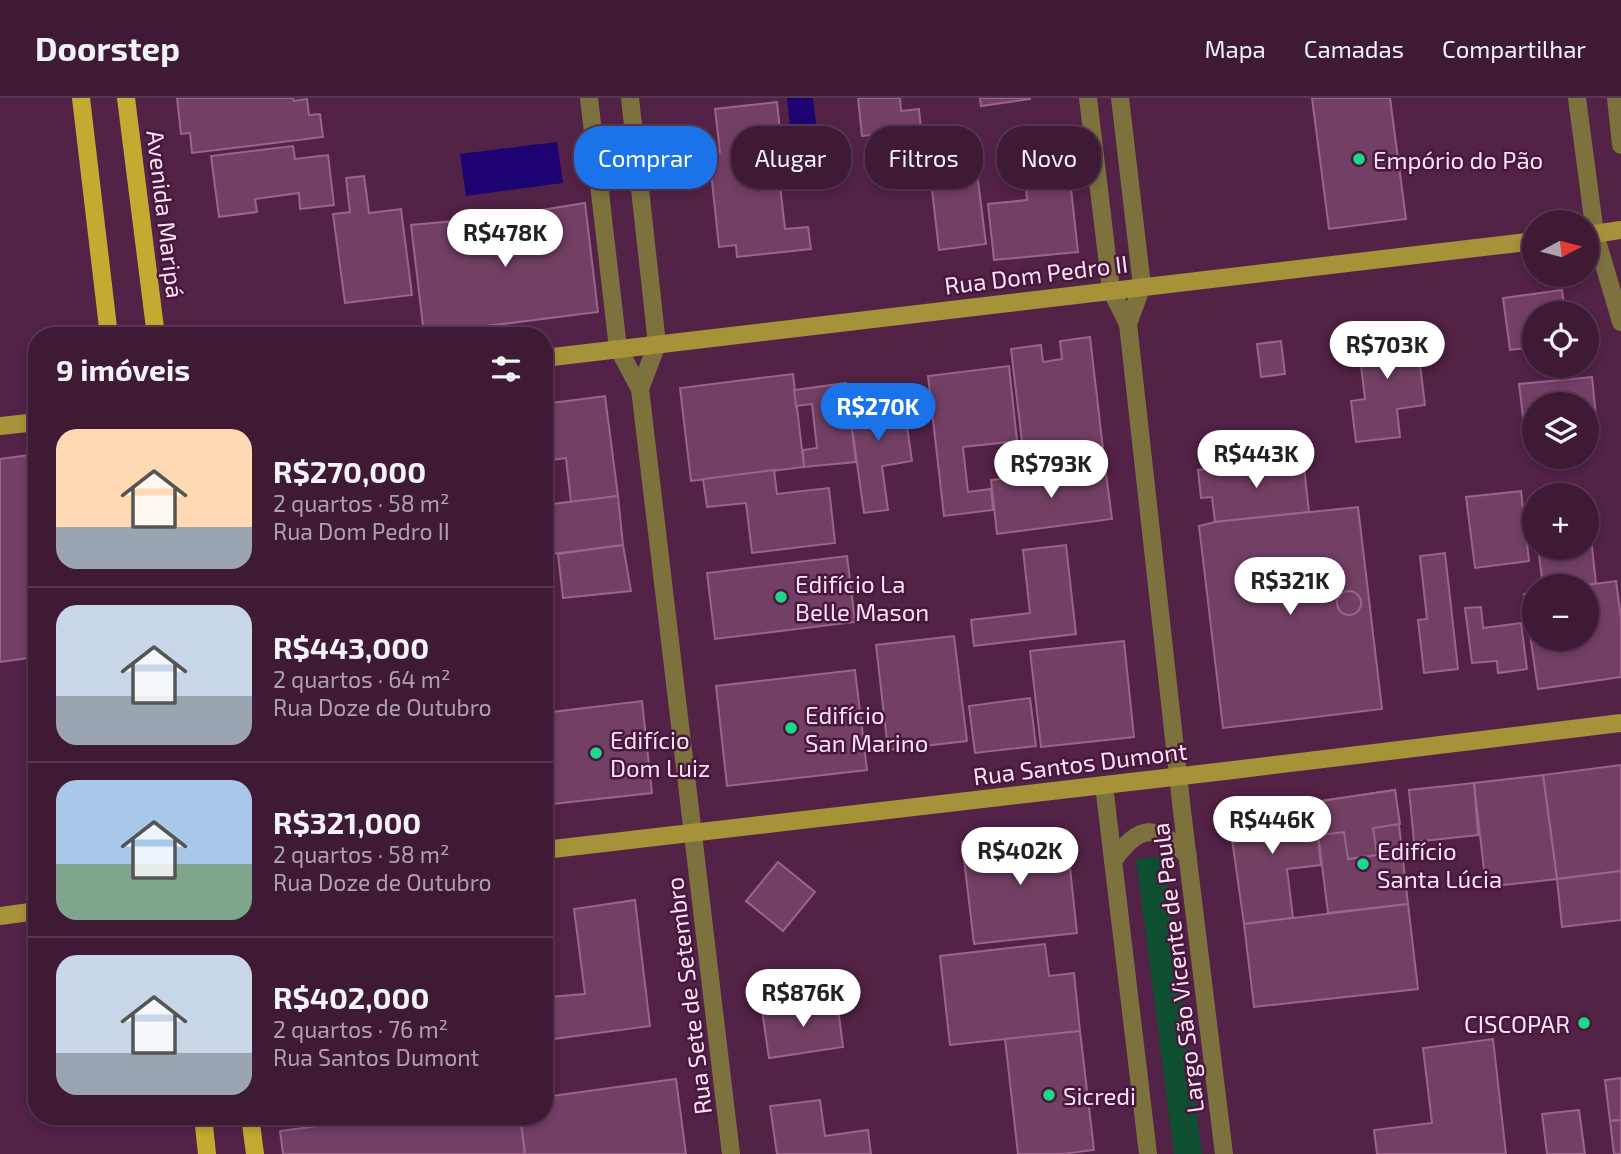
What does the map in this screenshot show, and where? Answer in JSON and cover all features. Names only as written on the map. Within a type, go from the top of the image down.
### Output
[{"type":"main road","points":[[80,98],[108,327]]},
{"type":"main road","name":"Avenida Maripá","points":[[126,98],[155,327]]},
{"type":"main road","points":[[204,1125],[207,1154]]},
{"type":"main road","points":[[251,1125],[255,1154]]},
{"type":"street","points":[[589,98],[618,348],[640,389]]},
{"type":"street","points":[[629,98],[657,344],[640,389]]},
{"type":"street","points":[[1088,98],[1111,290],[1128,324]]},
{"type":"street","points":[[1120,98],[1142,286],[1128,324]]},
{"type":"street","points":[[1577,98],[1589,210]]},
{"type":"street","points":[[1616,98],[1621,145]]},
{"type":"street","points":[[1600,233],[1621,230]]},
{"type":"street","name":"Rua Dom Pedro II","points":[[553,357],[1522,242]]},
{"type":"street","points":[[1600,260],[1621,322]]},
{"type":"street","name":"Largo São Vicente de Paula","points":[[1128,324],[1178,776],[1224,1154]]},
{"type":"street","name":"Rua Sete de Setembro","points":[[640,389],[731,1154]]},
{"type":"street","points":[[0,426],[28,423]]},
{"type":"street","name":"Rua Santos Dumont","points":[[553,849],[1621,723]]},
{"type":"street","name":"Largo São Vicente de Paula","points":[[1104,785],[1149,1154]]},
{"type":"street","points":[[1113,861],[1125,844],[1135,836],[1148,832],[1158,832],[1167,837],[1188,856]]},
{"type":"street","points":[[0,916],[28,912]]},
{"type":"green space","points":[[1164,856],[1202,1154],[1174,1154],[1136,859]]},
{"type":"shaded area","points":[[787,98],[813,98],[816,126],[790,126]]},
{"type":"shaded area","points":[[557,142],[563,183],[466,196],[460,154]]},
{"type":"building","points":[[177,98],[307,99],[309,115],[320,114],[323,137],[192,153],[190,133],[181,134]]},
{"type":"building","points":[[858,98],[900,98],[901,111],[919,109],[921,126],[865,126],[865,136],[862,136]]},
{"type":"building","points":[[980,98],[1030,98],[1030,99],[981,106]]},
{"type":"building","name":"Empório do Pão","points":[[1312,98],[1390,98],[1406,219],[1329,229]]},
{"type":"building","points":[[777,102],[779,126],[731,126],[731,189],[780,189],[785,229],[808,227],[811,249],[737,257],[736,245],[719,247],[713,189],[717,189],[717,152],[720,152],[715,109]]},
{"type":"building","points":[[293,146],[295,159],[328,155],[334,205],[300,209],[299,193],[255,199],[257,212],[219,217],[211,156]]},
{"type":"building","points":[[364,176],[369,213],[401,209],[412,295],[345,303],[333,214],[350,212],[346,178]]},
{"type":"building","points":[[932,189],[979,189],[986,244],[939,250]]},
{"type":"building","points":[[1026,189],[1071,189],[1078,252],[994,260],[988,204],[1027,200]]},
{"type":"building","points":[[585,203],[598,312],[479,327],[423,327],[411,225],[498,217]]},
{"type":"building","points":[[1562,290],[1563,301],[1522,301],[1522,349],[1510,350],[1503,298]]},
{"type":"building","points":[[1415,325],[1425,405],[1397,409],[1400,437],[1356,442],[1351,401],[1365,399],[1357,332]]},
{"type":"building","points":[[1090,337],[1105,466],[1026,475],[1011,349],[1041,345],[1043,362],[1062,359],[1060,341]]},
{"type":"building","points":[[1281,341],[1285,374],[1261,377],[1257,344]]},
{"type":"building","points":[[1009,366],[1017,441],[963,447],[968,492],[991,489],[993,510],[944,516],[928,376]]},
{"type":"building","points":[[793,374],[804,467],[691,481],[680,388]]},
{"type":"building","points":[[1592,378],[1594,392],[1522,392],[1522,409],[1519,384]]},
{"type":"building","points":[[846,383],[856,462],[804,467],[803,450],[817,448],[812,404],[796,406],[794,390]]},
{"type":"building","points":[[902,391],[912,461],[882,466],[888,510],[864,513],[848,399]]},
{"type":"building","points":[[605,396],[618,496],[571,502],[566,458],[553,460],[553,403]]},
{"type":"building","points":[[28,455],[28,658],[0,662],[0,459]]},
{"type":"building","points":[[1303,458],[1309,512],[1215,522],[1212,497],[1201,498],[1198,470]]},
{"type":"building","points":[[1105,466],[1112,519],[997,534],[991,480]]},
{"type":"building","points":[[774,470],[777,494],[829,488],[835,543],[752,553],[746,503],[707,507],[703,479]]},
{"type":"building","points":[[1521,491],[1522,560],[1529,561],[1475,568],[1466,497]]},
{"type":"building","points":[[618,496],[623,545],[553,554],[553,504]]},
{"type":"building","points":[[1358,507],[1382,709],[1223,728],[1199,526]]},
{"type":"building","points":[[623,545],[631,591],[563,598],[558,554]]},
{"type":"building","points":[[1066,545],[1076,634],[974,646],[971,620],[1030,613],[1023,550]]},
{"type":"building","points":[[1445,553],[1458,669],[1424,673],[1418,620],[1427,619],[1420,556]]},
{"type":"building","name":"Edifício La Belle Mason","points":[[847,556],[855,622],[715,639],[707,573]]},
{"type":"building","points":[[1540,560],[1593,560],[1595,574],[1541,574]]},
{"type":"building","points":[[1616,581],[1621,618],[1621,677],[1538,689],[1532,651],[1599,651],[1599,583]]},
{"type":"building","points":[[1349,591],[1358,594],[1361,603],[1358,612],[1349,615],[1340,612],[1337,603],[1340,594]]},
{"type":"building","points":[[1481,607],[1483,628],[1521,623],[1522,651],[1525,651],[1527,669],[1498,673],[1497,661],[1472,663],[1465,608]]},
{"type":"building","points":[[954,636],[967,741],[888,750],[876,645]]},
{"type":"building","points":[[1124,641],[1134,737],[1041,747],[1030,651]]},
{"type":"building","name":"Edifício San Marino","points":[[855,670],[867,770],[727,786],[716,686]]},
{"type":"building","points":[[1030,698],[1036,746],[975,753],[969,706]]},
{"type":"building","name":"Edifício Dom Luiz","points":[[642,701],[652,793],[553,804],[553,712]]},
{"type":"building","points":[[1621,765],[1621,871],[1557,879],[1543,775]]},
{"type":"building","points":[[1543,775],[1557,879],[1486,887],[1474,783]]},
{"type":"building","points":[[1474,783],[1478,835],[1414,842],[1409,790]]},
{"type":"building","name":"Edifício Santa Lúcia","points":[[1395,790],[1408,904],[1328,913],[1314,802]]},
{"type":"building","points":[[1395,790],[1400,824],[1373,828],[1377,855],[1348,859],[1344,832],[1319,835],[1314,802]]},
{"type":"building","points":[[1314,802],[1321,865],[1287,869],[1293,918],[1244,924],[1228,811]]},
{"type":"building","points":[[1066,830],[1077,933],[974,944],[962,842]]},
{"type":"building","points":[[778,862],[815,892],[783,931],[746,901]]},
{"type":"building","points":[[1621,871],[1621,920],[1562,927],[1557,879]]},
{"type":"building","points":[[635,900],[650,1026],[553,1039],[553,997],[585,994],[574,909]]},
{"type":"building","points":[[1408,904],[1418,989],[1254,1007],[1244,924]]},
{"type":"building","points":[[1045,944],[1049,976],[1074,973],[1080,1031],[950,1045],[940,956]]},
{"type":"building","points":[[837,1000],[843,1047],[769,1058],[762,1010]]},
{"type":"building","name":"Sicredi","points":[[1080,1031],[1094,1150],[1062,1154],[1018,1154],[1005,1039]]},
{"type":"building","points":[[1493,1039],[1506,1154],[1377,1154],[1374,1130],[1432,1123],[1423,1048]]},
{"type":"building","points":[[1621,1078],[1621,1120],[1610,1121],[1605,1080]]},
{"type":"building","points":[[676,1079],[686,1154],[525,1154],[521,1125],[553,1125],[553,1096]]},
{"type":"building","points":[[820,1100],[825,1136],[868,1130],[871,1154],[777,1154],[770,1106]]},
{"type":"building","points":[[1579,1110],[1585,1154],[1547,1154],[1542,1114]]},
{"type":"building","points":[[1621,1120],[1621,1154],[1614,1154],[1610,1121]]},
{"type":"building","points":[[325,1125],[521,1125],[525,1154],[283,1154],[280,1131]]},
{"type":"place","name":"Empório do Pão","points":[[1359,159]]},
{"type":"place","name":"Edifício La Belle Mason","points":[[781,597]]},
{"type":"place","name":"Edifício San Marino","points":[[791,728]]},
{"type":"place","name":"Edifício Dom Luiz","points":[[596,753]]},
{"type":"place","name":"Edifício Santa Lúcia","points":[[1363,864]]},
{"type":"place","name":"CISCOPAR","points":[[1584,1023]]},
{"type":"place","name":"Sicredi","points":[[1049,1095]]}]
